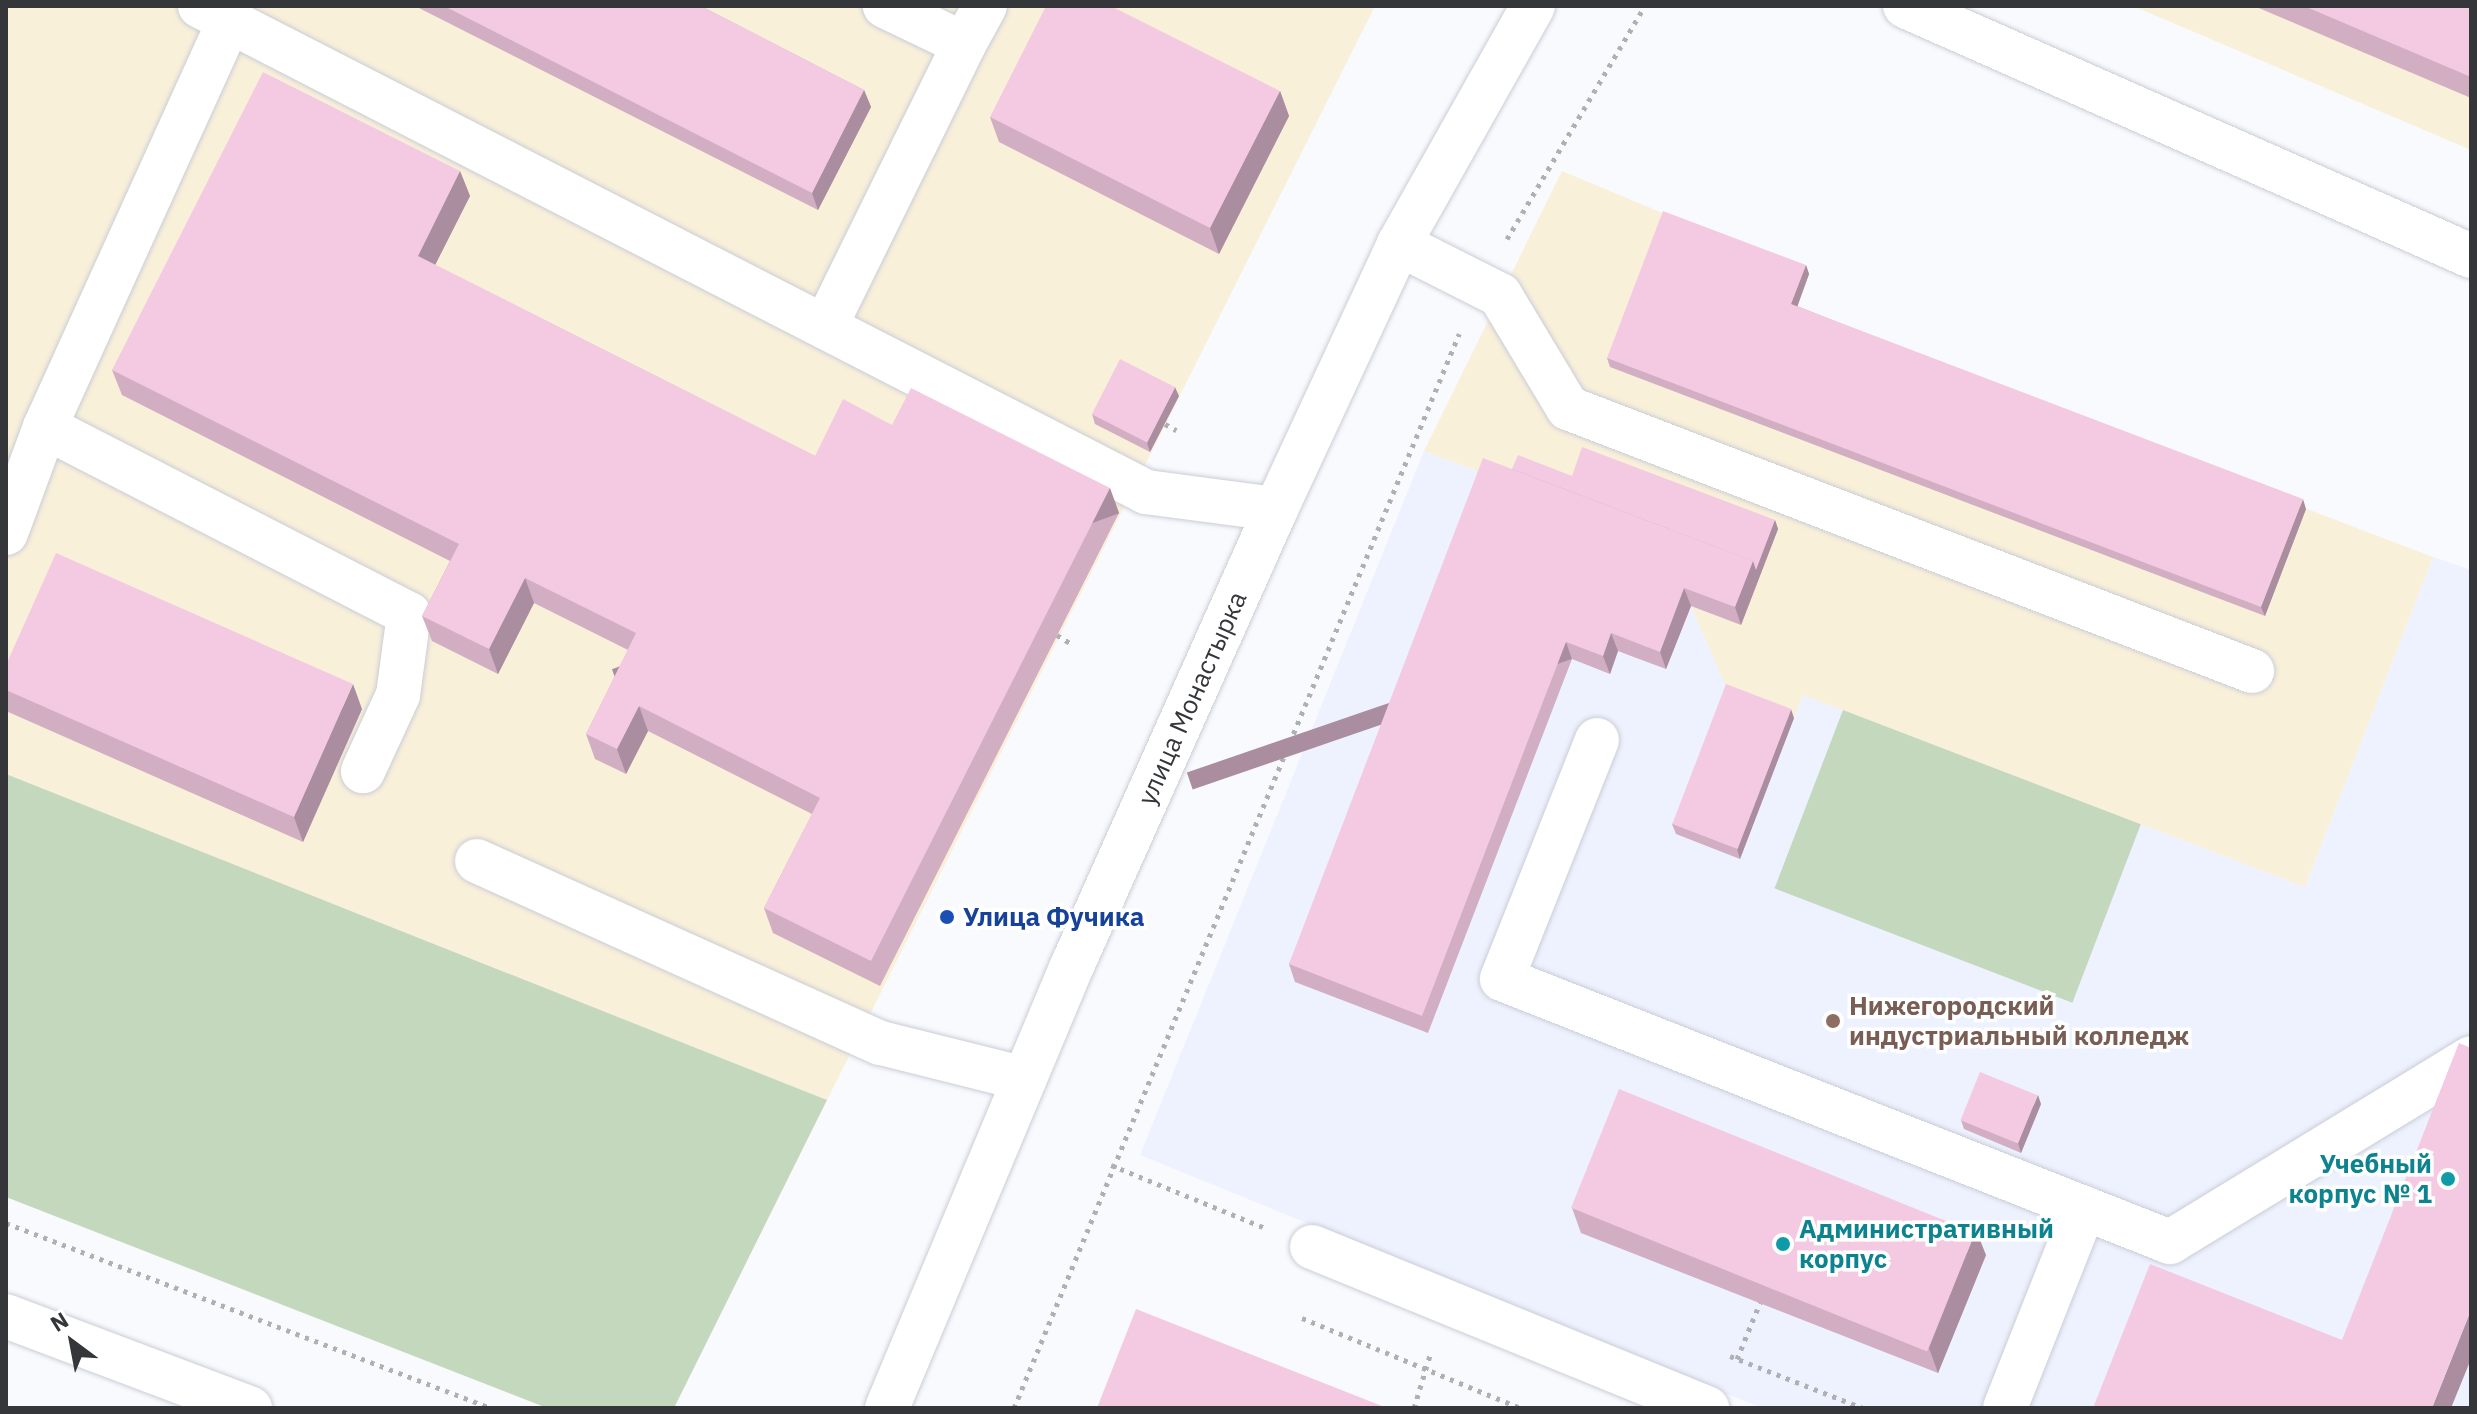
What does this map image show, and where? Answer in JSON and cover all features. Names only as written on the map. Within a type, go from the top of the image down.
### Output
[{"type":"street","points":[[885,6],[964,44]]},
{"type":"street","points":[[825,327],[985,6]]},
{"type":"street","name":"улица Монастырка","points":[[887,1408],[1025,1079],[1276,509],[1399,244],[1533,6]]},
{"type":"street","points":[[1905,6],[2471,256]]},
{"type":"street","points":[[6,533],[45,427],[214,14],[1146,492],[1276,509]]},
{"type":"street","points":[[1399,244],[1500,295],[1568,408],[2252,671]]},
{"type":"street","points":[[45,427],[409,614],[398,695],[363,771]]},
{"type":"street","points":[[1597,740],[1502,979],[2170,1242],[2471,1058]]},
{"type":"street","points":[[477,861],[881,1043],[1025,1079]]},
{"type":"street","points":[[2005,1408],[2084,1208]]},
{"type":"street","points":[[1312,1247],[1707,1408]]},
{"type":"street","points":[[6,1316],[250,1408]]},
{"type":"path","points":[[1014,1408],[1111,1165],[1480,284],[1645,6]]},
{"type":"path","points":[[1165,424],[1176,430]]},
{"type":"path","points":[[1057,635],[1070,643]]},
{"type":"path","points":[[1111,1165],[1312,1247]]},
{"type":"path","points":[[6,1223],[491,1408]]},
{"type":"path","points":[[1733,1370],[1760,1303]]},
{"type":"path","points":[[1302,1318],[1520,1408]]},
{"type":"shaded area","points":[[6,6],[1375,6],[827,1100],[6,774]]},
{"type":"shaded area","points":[[2133,6],[2471,6],[2471,150]]},
{"type":"shaded area","points":[[1562,171],[1809,274],[1795,314],[2433,557],[2305,887],[1803,695],[1794,718],[1729,693],[1691,606],[1741,625],[1490,476],[1424,451]]},
{"type":"shaded area","name":"Нижегородский индустриальный колледж","points":[[1424,451],[1759,579],[1741,625],[1692,606],[1794,718],[1803,695],[2305,887],[2433,557],[2471,570],[2471,1408],[1762,1408],[1140,1155]]},
{"type":"green space","points":[[1843,710],[2141,824],[2072,1003],[1775,888]]},
{"type":"green space","points":[[6,774],[827,1100],[674,1408],[547,1408],[6,1197]]},
{"type":"building","points":[[444,6],[701,6],[864,90],[812,193]]},
{"type":"building","points":[[1046,6],[1111,6],[1280,91],[1210,228],[990,117]]},
{"type":"building","points":[[2304,6],[2471,6],[2471,77]]},
{"type":"building","points":[[263,72],[460,171],[418,256],[815,456],[843,399],[892,425],[911,388],[1110,488],[871,961],[764,908],[820,798],[639,706],[617,749],[586,734],[636,633],[525,578],[489,649],[422,616],[459,544],[112,370]]},
{"type":"building","points":[[1663,211],[1806,265],[1791,304],[2303,499],[2261,607],[1607,358]]},
{"type":"building","points":[[1120,359],[1175,387],[1147,442],[1092,414]]},
{"type":"building","points":[[1582,447],[1775,520],[1756,570],[1753,561],[1512,469],[1518,455],[1572,476]]},
{"type":"building","points":[[1483,458],[1753,561],[1735,607],[1684,588],[1660,652],[1611,633],[1603,656],[1566,642],[1422,1016],[1289,964]]},
{"type":"building","points":[[56,553],[353,684],[294,817],[6,690],[6,665]]},
{"type":"building","points":[[1726,684],[1791,709],[1738,849],[1672,824]]},
{"type":"building","name":"Учебный корпус № 1","points":[[2459,1043],[2471,1048],[2471,1310],[2432,1408],[2093,1408],[2150,1264],[2342,1340]]},
{"type":"building","points":[[1980,1072],[2037,1095],[2018,1143],[1961,1120]]},
{"type":"building","name":"Административный корпус","points":[[1619,1089],[1975,1233],[1927,1352],[1571,1208]]},
{"type":"building","points":[[1136,1309],[1387,1408],[1097,1408]]},
{"type":"place","name":"Улица Фучика","points":[[947,917]]},
{"type":"place","name":"Нижегородский индустриальный колледж","points":[[1833,1021]]},
{"type":"place","name":"Учебный корпус № 1","points":[[2448,1179]]},
{"type":"place","name":"Административный корпус","points":[[1783,1244]]}]
